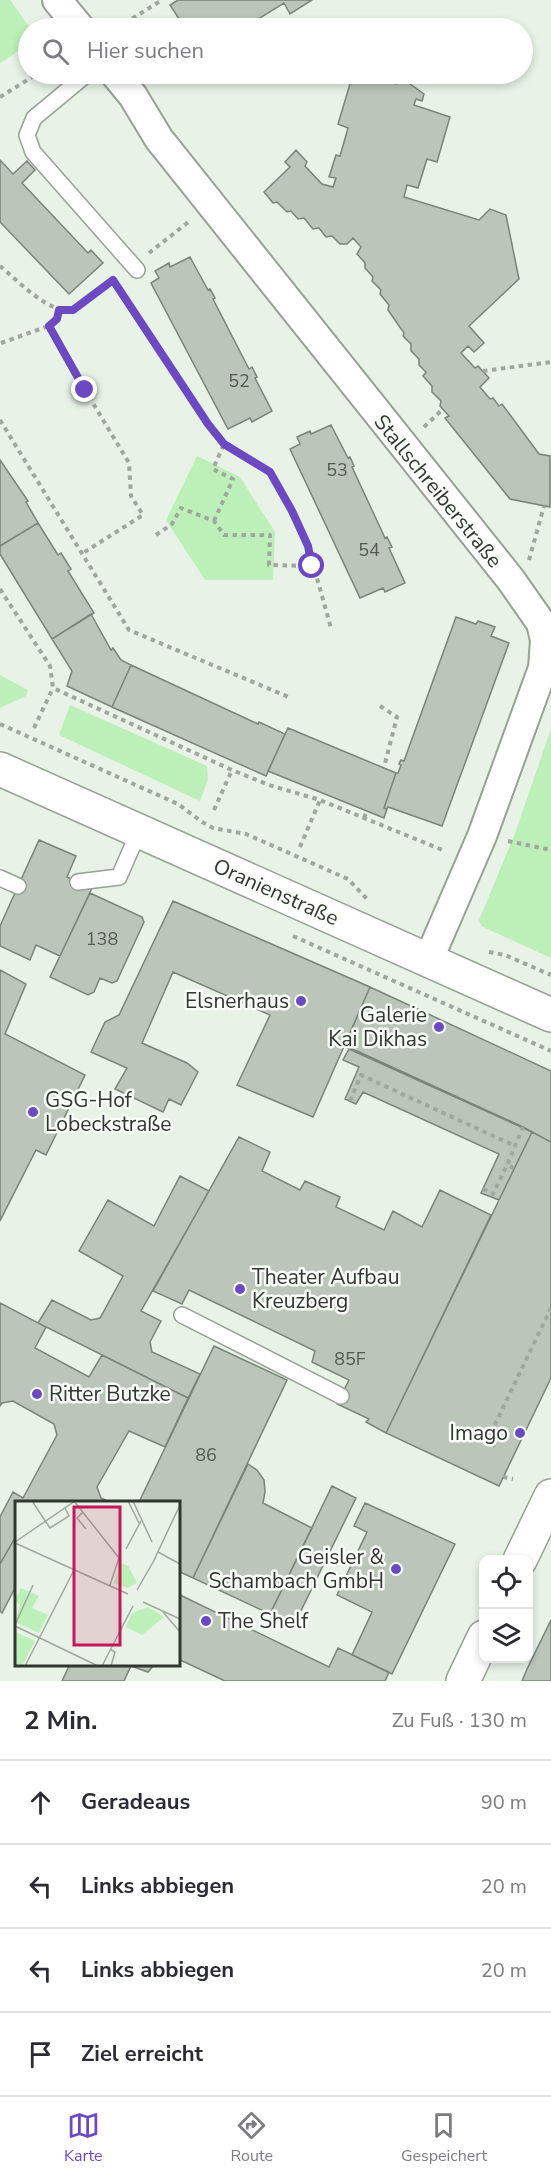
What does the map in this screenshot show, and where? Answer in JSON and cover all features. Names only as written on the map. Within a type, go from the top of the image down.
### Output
[{"type":"main road","name":"Oranienstraße","points":[[0,769],[551,1015]]},
{"type":"main road","points":[[522,1555],[551,1496]]},
{"type":"main road","points":[[463,1681],[479,1646]]},
{"type":"street","points":[[57,0],[72,18]]},
{"type":"street","name":"Stallschreiberstraße","points":[[123,84],[159,139],[534,610],[541,622],[547,670],[482,836],[428,961]]},
{"type":"lane","points":[[75,84],[34,118],[27,135],[33,152],[135,267]]},
{"type":"lane","points":[[78,882],[119,877],[139,831]]},
{"type":"lane","points":[[0,878],[18,886]]},
{"type":"lane","points":[[182,1315],[341,1396]]},
{"type":"path","points":[[133,18],[162,0]]},
{"type":"path","points":[[0,97],[21,84]]},
{"type":"path","points":[[0,266],[46,304],[59,310],[73,310],[113,280],[135,267],[191,219]]},
{"type":"path","points":[[113,280],[208,424],[224,444],[270,472],[308,546],[331,628]]},
{"type":"path","points":[[1,343],[49,326],[57,319],[59,310]]},
{"type":"path","points":[[49,326],[129,463],[131,496],[143,515],[83,553]]},
{"type":"path","points":[[483,371],[551,362]]},
{"type":"path","points":[[0,420],[129,630],[291,698]]},
{"type":"path","points":[[214,522],[233,478],[213,469],[224,444]]},
{"type":"path","points":[[529,563],[544,506]]},
{"type":"path","points":[[156,535],[172,524],[181,508],[214,522],[224,535],[270,535],[269,565],[312,566]]},
{"type":"path","points":[[0,589],[50,666],[53,688],[34,728]]},
{"type":"path","points":[[53,688],[232,770],[269,785],[320,800],[449,853]]},
{"type":"path","points":[[380,706],[397,717],[384,767]]},
{"type":"path","points":[[0,724],[178,804],[213,828],[246,834],[348,879],[365,898],[376,903]]},
{"type":"path","points":[[214,810],[232,770]]},
{"type":"path","points":[[300,848],[320,800]]},
{"type":"path","points":[[364,818],[367,811]]},
{"type":"path","points":[[505,841],[551,850]]},
{"type":"path","points":[[486,952],[505,955],[551,975]]},
{"type":"path","points":[[350,962],[551,1051]]},
{"type":"path","points":[[350,1101],[361,1076],[515,1146]]},
{"type":"path","points":[[483,1189],[493,1194],[523,1127]]},
{"type":"path","points":[[507,1165],[514,1168]]},
{"type":"path","points":[[495,1446],[486,1441],[551,1308]]},
{"type":"path","points":[[503,1477],[513,1479]]},
{"type":"green space","points":[[0,0],[10,0],[23,18],[18,18],[18,51],[0,63]]},
{"type":"green space","points":[[197,456],[240,477],[275,532],[273,580],[205,580],[166,520]]},
{"type":"green space","points":[[0,675],[28,690],[26,696],[0,708]]},
{"type":"green space","points":[[70,705],[207,766],[208,779],[200,801],[59,735]]},
{"type":"green space","points":[[551,729],[551,958],[481,926],[479,920],[514,836]]},
{"type":"building","points":[[178,0],[312,0],[290,14],[284,3],[260,18],[178,18],[170,5]]},
{"type":"building","points":[[350,84],[410,84],[424,94],[422,101],[416,99],[414,105],[450,117],[437,162],[427,159],[418,188],[407,185],[404,197],[479,220],[490,209],[506,215],[519,279],[469,326],[484,343],[474,352],[468,346],[461,353],[475,368],[478,366],[489,378],[480,387],[490,399],[493,398],[499,406],[502,404],[539,454],[550,456],[550,507],[510,499],[445,418],[449,416],[440,406],[441,401],[432,392],[432,386],[423,376],[426,372],[419,365],[419,359],[411,351],[411,344],[403,336],[404,333],[388,310],[389,305],[380,294],[381,290],[372,281],[373,277],[357,254],[361,247],[353,238],[347,244],[340,244],[332,236],[326,237],[319,228],[313,229],[304,218],[298,219],[291,211],[287,212],[277,202],[273,203],[264,192],[290,167],[285,162],[296,150],[307,162],[305,166],[322,184],[333,187],[336,178],[329,177],[336,155],[340,156],[348,128],[338,124]]},
{"type":"building","points":[[0,160],[13,174],[27,161],[35,170],[22,183],[88,253],[91,250],[103,263],[69,294],[0,222]]},
{"type":"building","points":[[190,257],[208,290],[210,289],[215,298],[213,299],[249,369],[252,367],[257,377],[255,378],[272,411],[252,422],[250,418],[228,429],[151,283],[159,278],[155,271],[169,263],[170,267]]},
{"type":"building","points":[[331,425],[348,458],[350,457],[354,466],[352,467],[385,538],[387,537],[392,547],[389,548],[405,583],[385,592],[383,588],[360,598],[290,449],[300,444],[297,437],[310,431],[311,434]]},
{"type":"building","points":[[0,460],[28,501],[26,502],[38,523],[0,546]]},
{"type":"building","points":[[38,523],[58,555],[61,553],[71,569],[68,571],[94,613],[52,639],[0,554],[0,546]]},
{"type":"building","points":[[91,614],[111,650],[113,648],[121,660],[131,665],[112,707],[67,686],[72,671],[52,639]]},
{"type":"building","points":[[456,617],[476,624],[478,621],[495,627],[491,636],[509,643],[442,826],[388,807],[384,808],[401,765],[399,764],[401,760],[404,761]]},
{"type":"building","points":[[131,665],[258,724],[259,722],[285,734],[266,776],[112,707]]},
{"type":"building","points":[[288,728],[396,773],[384,808],[387,809],[384,818],[268,771]]},
{"type":"building","points":[[39,840],[76,856],[67,877],[92,888],[60,956],[36,945],[30,960],[0,946],[0,926]]},
{"type":"building","points":[[90,893],[142,917],[144,922],[117,981],[112,983],[100,978],[94,992],[88,995],[50,977]]},
{"type":"building","name":"Elsnerhaus","points":[[173,901],[370,987],[313,1117],[237,1085],[270,1015],[173,972],[142,1043],[187,1063],[198,1072],[181,1105],[169,1099],[163,1112],[115,1089],[127,1068],[91,1052],[105,1022],[119,1015]]},
{"type":"building","name":"GSG-Hof Lobeckstraße","points":[[0,970],[26,984],[5,1034],[85,1075],[46,1155],[36,1150],[0,1221]]},
{"type":"building","points":[[370,987],[551,1071],[551,1142],[523,1127],[344,1047]]},
{"type":"building","points":[[349,1049],[532,1132],[499,1200],[481,1193],[499,1154],[363,1092],[356,1104],[345,1099],[359,1067],[343,1060]]},
{"type":"building","points":[[532,1132],[551,1142],[551,1378],[499,1486],[386,1433]]},
{"type":"building","points":[[239,1137],[270,1152],[262,1171],[300,1190],[305,1181],[340,1197],[336,1207],[384,1230],[393,1211],[422,1227],[440,1190],[491,1215],[386,1433],[366,1422],[369,1419],[337,1404],[349,1380],[312,1362],[315,1351],[189,1290],[182,1304],[153,1291]]},
{"type":"building","points":[[180,1176],[209,1191],[141,1311],[161,1321],[150,1342],[152,1352],[200,1374],[188,1398],[38,1323],[52,1300],[91,1320],[100,1318],[123,1276],[79,1251],[108,1200],[154,1226]]},
{"type":"building","points":[[0,1303],[46,1327],[35,1348],[89,1377],[102,1355],[188,1398],[165,1447],[129,1431],[97,1487],[101,1498],[108,1501],[15,1501],[15,1538],[0,1564],[0,1517],[13,1492],[23,1498],[57,1435],[54,1424],[13,1401],[2,1403],[0,1406]]},
{"type":"building","points":[[214,1346],[287,1380],[193,1578],[180,1572],[180,1501],[139,1501]]},
{"type":"building","points":[[248,1464],[257,1470],[264,1480],[263,1503],[312,1528],[270,1614],[193,1578]]},
{"type":"building","points":[[332,1486],[356,1498],[294,1625],[270,1614]]},
{"type":"building","name":"Geisler & Schambach GmbH","points":[[365,1503],[455,1544],[392,1674],[352,1655],[372,1612],[337,1595],[367,1532],[354,1526]]},
{"type":"building","points":[[15,1538],[15,1588],[2,1613],[0,1611],[0,1564]]},
{"type":"building","name":"The Shelf","points":[[180,1595],[329,1667],[338,1648],[389,1672],[385,1681],[225,1681],[180,1660]]},
{"type":"building","points":[[551,1620],[551,1681],[522,1681],[530,1663],[533,1663],[533,1657]]},
{"type":"building","points":[[69,1666],[131,1666],[124,1681],[62,1681]]},
{"type":"building","points":[[131,1666],[153,1666],[148,1672]]},
{"type":"place","name":"Elsnerhaus","points":[[301,1001]]},
{"type":"place","name":"Galerie Kai Dikhas","points":[[439,1027]]},
{"type":"place","name":"GSG-Hof Lobeckstraße","points":[[33,1112]]},
{"type":"place","name":"Theater Aufbau Kreuzberg","points":[[240,1289]]},
{"type":"place","name":"Ritter Butzke","points":[[37,1394]]},
{"type":"place","name":"Imago","points":[[520,1433]]},
{"type":"place","name":"Geisler & Schambach GmbH","points":[[396,1569]]},
{"type":"place","name":"The Shelf","points":[[206,1621]]},
{"type":"route","points":[[85,390],[49,326],[57,319],[59,310],[73,310],[113,280],[208,424],[224,444],[270,472],[308,546],[312,566]]}]
